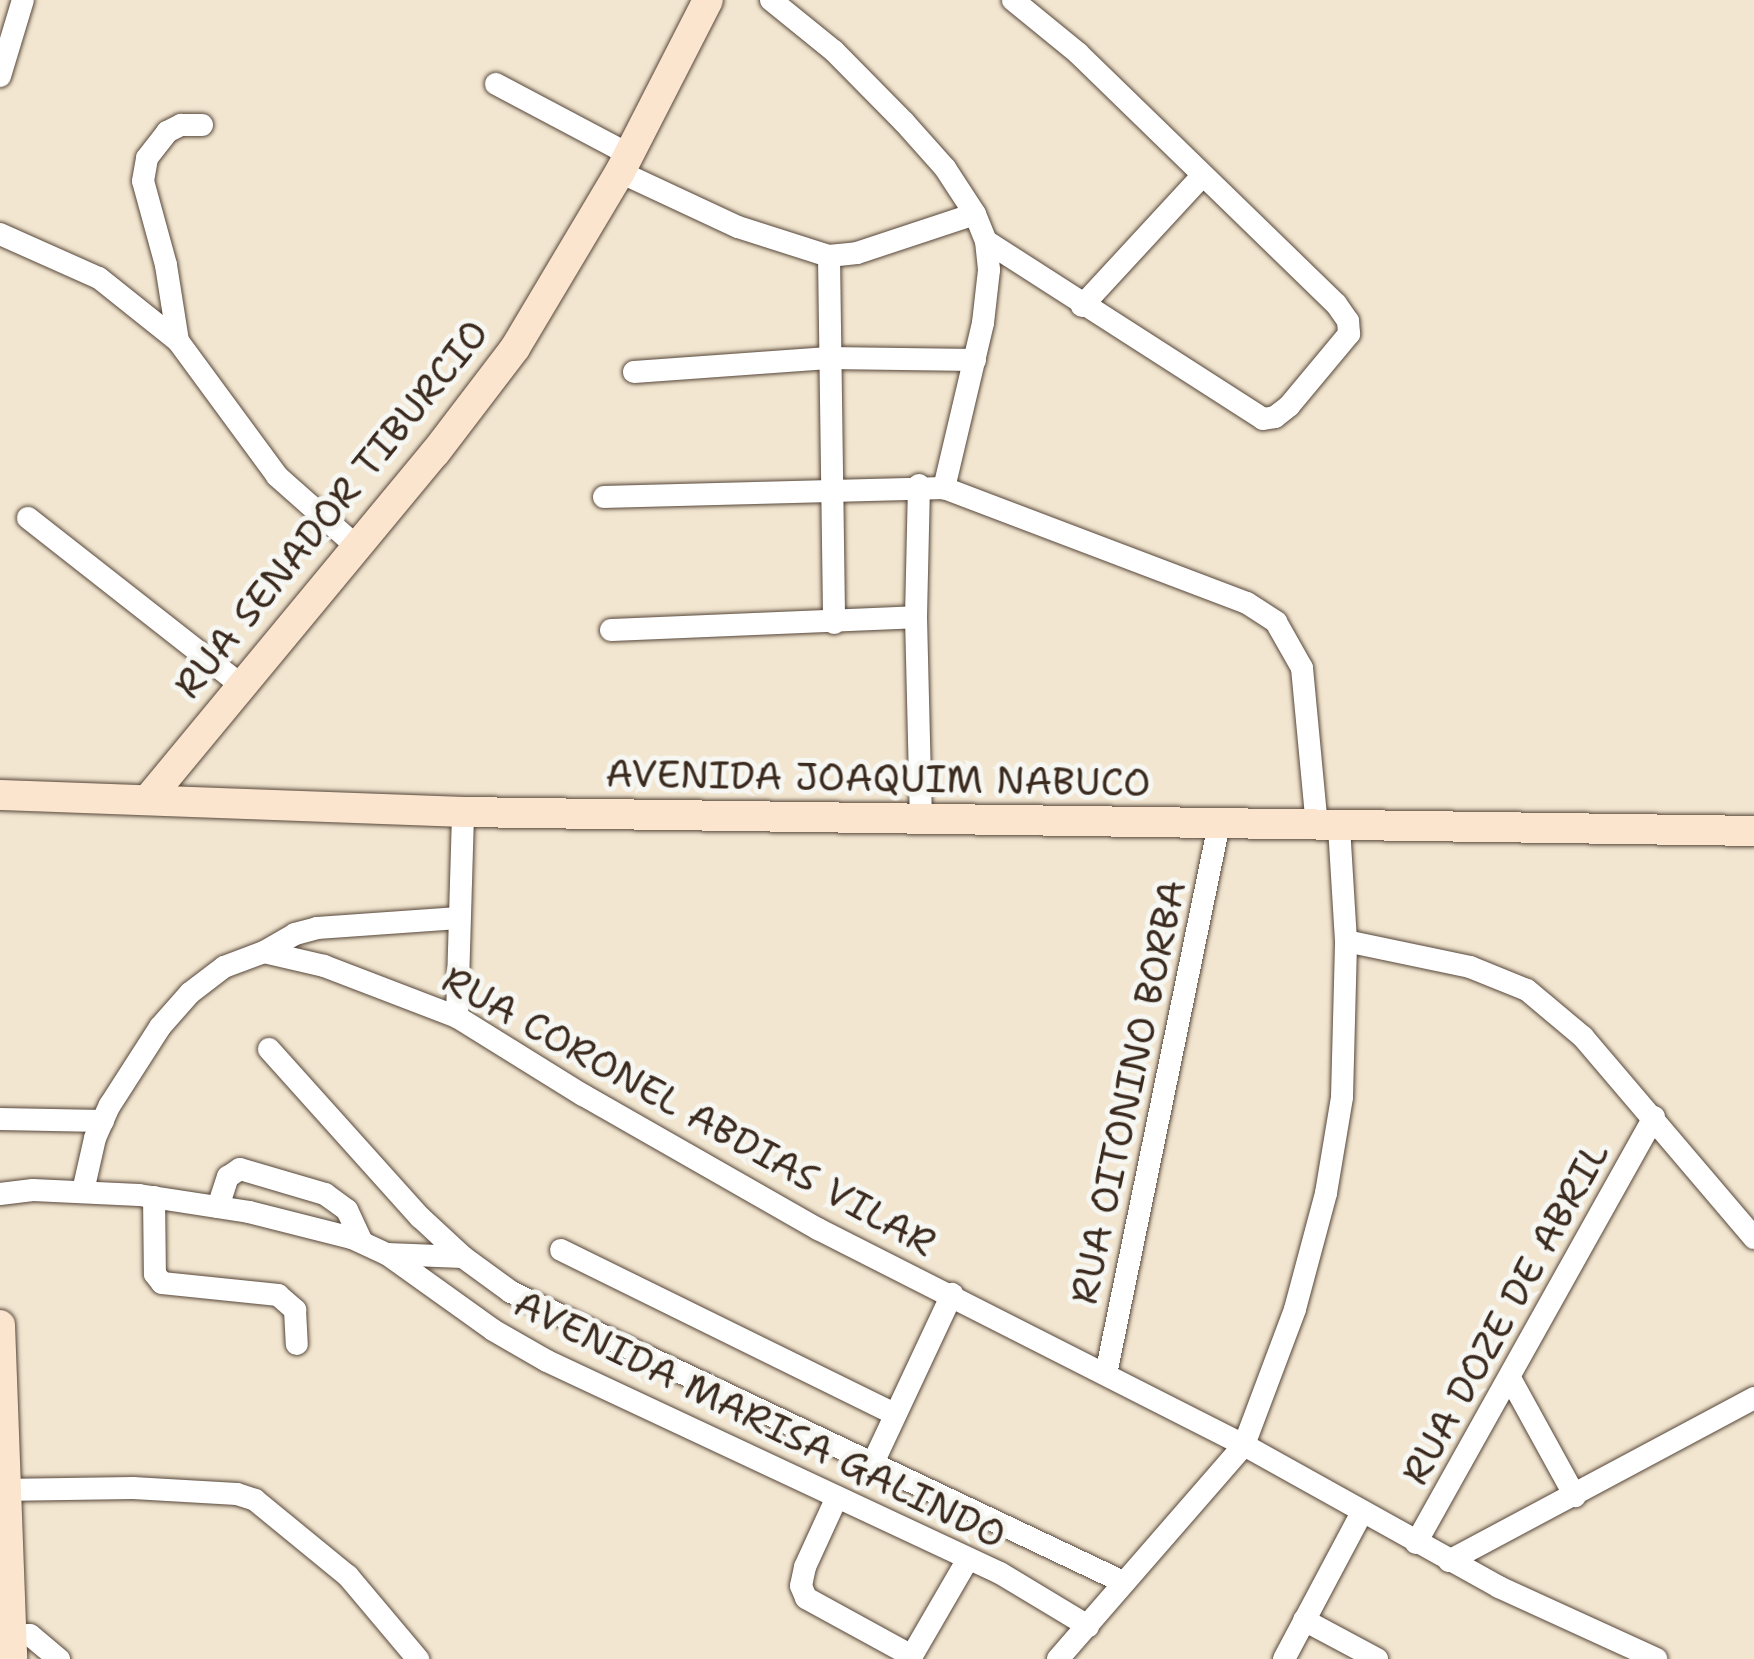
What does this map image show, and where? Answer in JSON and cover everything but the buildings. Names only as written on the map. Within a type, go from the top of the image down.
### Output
[{"type":"street","points":[[0,76],[24,0]]},
{"type":"street","name":"RUA SENADOR TIBURCIO","points":[[150,797],[355,545],[436,454],[515,348],[624,163],[708,0]]},
{"type":"street","points":[[771,0],[834,52],[904,122],[945,168],[976,214],[986,241],[990,270],[975,360],[944,488]]},
{"type":"street","points":[[986,241],[1082,306],[1263,418],[1275,417],[1290,406],[1349,334],[1348,321],[1336,304],[1078,54],[1012,0]]},
{"type":"street","points":[[496,84],[738,227],[828,256],[857,253],[976,214]]},
{"type":"street","points":[[178,341],[166,264],[143,181],[147,158],[167,132],[181,125],[202,125]]},
{"type":"street","points":[[1082,306],[1202,176]]},
{"type":"street","points":[[0,234],[99,278],[178,341],[277,476],[355,545]]},
{"type":"street","points":[[828,256],[834,622]]},
{"type":"street","points":[[634,372],[828,358],[975,360]]},
{"type":"street","points":[[918,485],[916,617],[921,816]]},
{"type":"street","points":[[604,497],[918,485],[944,488],[1167,569],[1247,603],[1276,622],[1302,668],[1346,941],[1342,1097],[1326,1194],[1294,1308],[1244,1445],[1058,1659]]},
{"type":"street","points":[[28,518],[240,684]]},
{"type":"street","points":[[611,630],[916,617]]},
{"type":"street","name":"AVENIDA JOAQUIM NABUCO","points":[[0,795],[150,797],[463,812],[1754,831]]},
{"type":"street","points":[[457,1016],[463,812]]},
{"type":"street","name":"RUA OITONINO BORBA","points":[[1106,1374],[1219,824]]},
{"type":"street","points":[[83,1191],[103,1121],[136,1060],[190,993],[224,966],[317,928],[459,918]]},
{"type":"street","points":[[1346,941],[1470,967],[1527,990],[1584,1037],[1754,1238]]},
{"type":"street","name":"RUA CORONEL ABDIAS VILAR","points":[[264,952],[324,966],[457,1016],[583,1095],[818,1229],[1244,1445],[1449,1562],[1656,1659]]},
{"type":"street","name":"AVENIDA MARISA GALINDO","points":[[269,1048],[367,1162],[463,1257],[554,1315],[1124,1582]]},
{"type":"street","name":"RUA DOZE DE ABRIL","points":[[1416,1542],[1654,1117]]},
{"type":"street","points":[[0,1119],[103,1121]]},
{"type":"street","points":[[218,1208],[224,1184],[240,1170],[325,1194],[347,1210],[362,1242]]},
{"type":"street","name":"AVENIDA MARISA GALINDO","points":[[0,1194],[83,1191],[154,1198],[313,1227],[362,1242],[387,1254],[493,1330],[547,1361],[1026,1586],[1088,1626]]},
{"type":"street","points":[[154,1198],[155,1274],[162,1283],[278,1295],[295,1310],[297,1344]]},
{"type":"street","points":[[561,1250],[895,1414]]},
{"type":"street","points":[[387,1254],[463,1257]]},
{"type":"street","points":[[872,1465],[952,1294]]},
{"type":"street","points":[[0,1325],[8,1643],[30,1636],[59,1659]]},
{"type":"street","points":[[1510,1378],[1575,1496]]},
{"type":"street","points":[[1449,1562],[1754,1398]]},
{"type":"street","points":[[3,1490],[186,1490],[238,1494],[255,1500],[348,1576],[418,1659]]},
{"type":"street","points":[[837,1497],[805,1568],[802,1586],[806,1598],[911,1658],[968,1559]]},
{"type":"street","points":[[1284,1659],[1362,1512]]},
{"type":"street","points":[[1304,1620],[1378,1659]]}]
